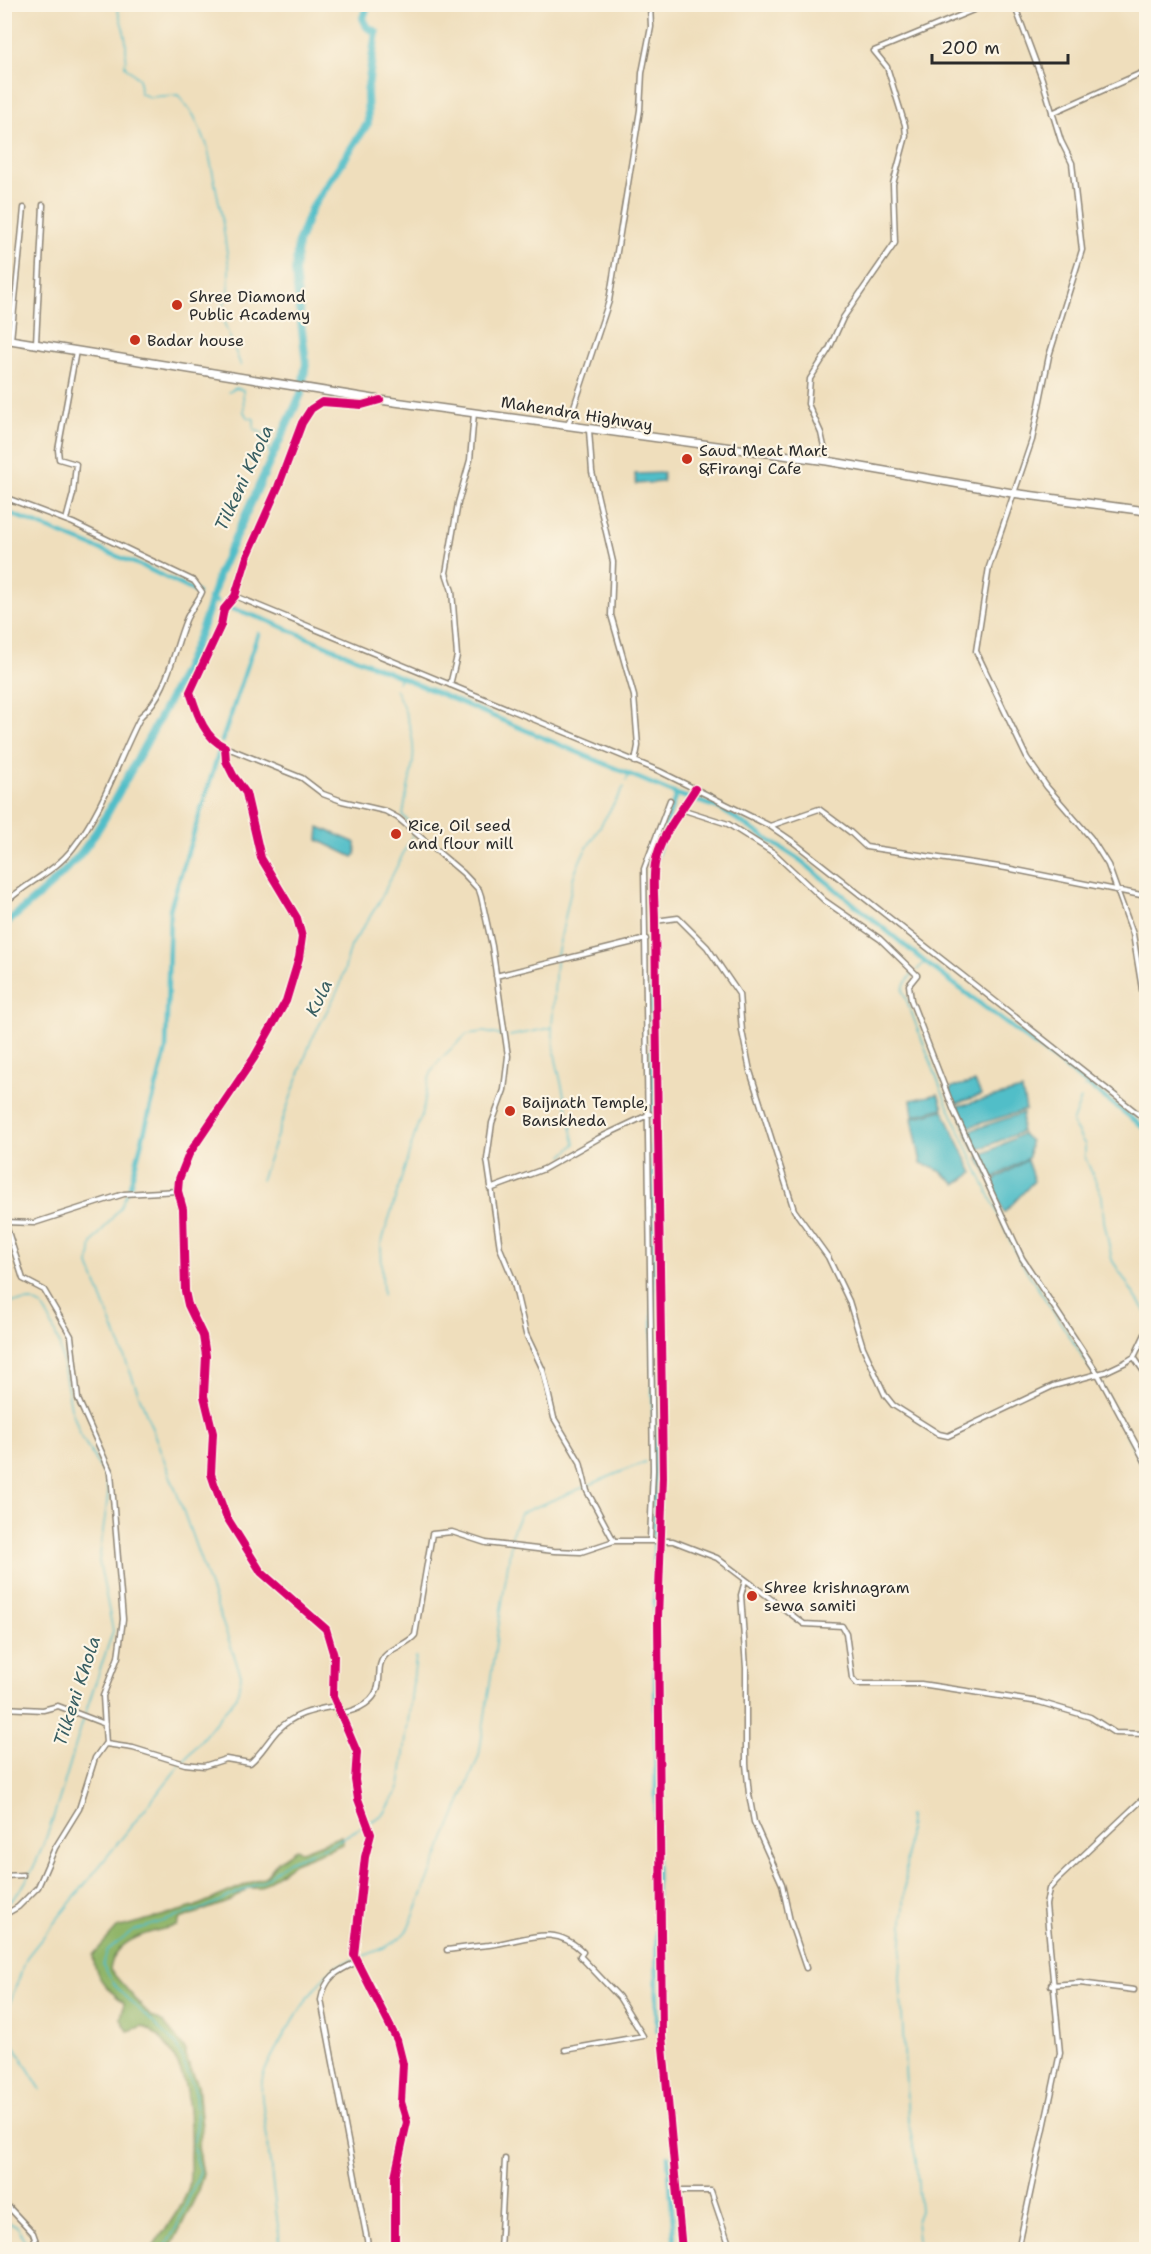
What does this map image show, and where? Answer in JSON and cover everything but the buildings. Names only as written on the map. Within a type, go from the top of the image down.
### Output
[{"type":"highway","name":"Mahendra Highway","points":[[8,339],[380,400],[475,411],[589,430],[827,461],[1012,493],[1146,511]]},
{"type":"street","points":[[568,426],[609,301],[640,110],[642,73],[651,27],[650,4]]},
{"type":"street","points":[[827,461],[821,433],[808,404],[810,379],[829,349],[843,318],[895,243],[893,184],[906,136],[905,125],[888,67],[874,51],[988,4]]},
{"type":"street","points":[[1014,4],[1040,72],[1061,141],[1072,163],[1082,250],[1049,356],[1032,440],[1012,493],[989,567],[976,651],[1027,758],[1047,787],[1090,838],[1108,865],[1132,934],[1146,1014]]},
{"type":"street","points":[[1052,112],[1146,72]]},
{"type":"street","points":[[36,343],[43,205]]},
{"type":"street","points":[[8,339],[24,208]]},
{"type":"street","points":[[66,520],[73,494],[76,465],[59,459],[58,450],[76,350]]},
{"type":"street","points":[[380,400],[362,405],[322,402],[311,409],[302,423],[278,487],[247,556],[235,596],[224,609],[221,625],[190,692],[205,730],[215,743],[302,778],[323,794],[385,811],[398,818],[479,890],[492,946],[506,1027],[508,1056],[504,1090],[488,1142],[488,1177],[500,1248],[513,1279],[526,1334],[543,1370],[555,1418],[580,1462],[587,1491],[614,1541]]},
{"type":"street","points":[[450,685],[457,656],[452,591],[446,573],[458,503],[470,460],[475,411]]},
{"type":"street","points":[[589,430],[592,472],[613,562],[611,615],[634,696],[638,746],[635,762]]},
{"type":"street","points":[[4,498],[66,520],[194,582],[202,592],[185,621],[164,685],[150,709],[141,716],[99,808],[72,849],[43,877],[4,904]]},
{"type":"street","points":[[235,596],[635,762],[770,826],[1146,1120]]},
{"type":"street","points":[[225,747],[226,761],[246,793],[261,858],[297,918],[302,937],[299,958],[286,1001],[254,1058],[189,1154],[179,1179],[178,1191],[183,1209],[184,1291],[203,1336],[206,1356],[204,1396],[213,1433],[211,1474],[226,1516],[261,1572],[326,1629],[334,1656],[331,1683],[338,1714],[349,1729],[357,1752],[358,1799],[370,1828],[354,1955],[401,2049],[404,2081],[401,2102],[406,2122],[395,2176],[395,2250]]},
{"type":"street","points":[[682,2250],[662,2024],[658,1608],[662,1539],[655,863],[671,823],[695,789]]},
{"type":"street","points":[[650,1539],[653,1470],[650,1114],[644,869],[670,800]]},
{"type":"street","points":[[681,809],[728,824],[774,853],[825,901],[880,939],[917,975],[909,985],[911,1000],[954,1111],[1022,1258],[1096,1375],[1146,1463]]},
{"type":"street","points":[[770,826],[819,809],[850,831],[866,847],[1006,868],[1071,883],[1117,889],[1146,896]]},
{"type":"street","points":[[655,921],[678,918],[707,946],[739,994],[742,1031],[750,1071],[794,1210],[828,1257],[849,1301],[863,1347],[878,1382],[893,1405],[939,1434],[948,1436],[1053,1386],[1096,1375],[1134,1357],[1146,1332]]},
{"type":"street","points":[[496,976],[646,939]]},
{"type":"street","points":[[490,1189],[544,1169],[599,1138],[650,1114]]},
{"type":"street","points":[[4,1915],[18,1907],[38,1887],[55,1848],[79,1809],[95,1758],[105,1744],[106,1724],[103,1719],[103,1695],[118,1657],[123,1619],[111,1473],[78,1399],[71,1336],[44,1290],[23,1279],[5,1222],[34,1223],[126,1193],[178,1191]]},
{"type":"street","points":[[1134,1357],[1146,1375]]},
{"type":"street","points":[[338,1714],[353,1712],[371,1699],[377,1691],[379,1666],[383,1658],[415,1635],[432,1534],[452,1532],[486,1543],[581,1552],[614,1541],[673,1540],[705,1552],[804,1624],[842,1626],[846,1633],[852,1678],[857,1684],[921,1684],[1039,1702],[1090,1717],[1114,1733],[1146,1734]]},
{"type":"street","points":[[746,1581],[741,1595],[746,1668],[746,1764],[749,1794],[754,1822],[782,1884],[790,1921],[806,1968]]},
{"type":"street","points":[[4,1708],[43,1710],[58,1706],[106,1724]]},
{"type":"street","points":[[105,1744],[133,1748],[185,1764],[204,1766],[226,1759],[250,1763],[289,1720],[304,1712],[336,1706]]},
{"type":"street","points":[[1018,2250],[1060,2052],[1051,1985],[1046,1905],[1049,1889],[1146,1796]]},
{"type":"street","points":[[4,1876],[23,1875]]},
{"type":"street","points":[[447,1950],[489,1945],[540,1934],[571,1940],[583,1952],[580,1956],[619,1997],[643,2036],[565,2050]]},
{"type":"street","points":[[357,1962],[333,1973],[323,1986],[321,2000],[369,2250]]},
{"type":"street","points":[[1051,1985],[1080,1983],[1134,1990]]},
{"type":"street","points":[[500,2250],[505,2160]]},
{"type":"street","points":[[678,2191],[711,2191],[731,2250]]},
{"type":"street","points":[[4,2202],[33,2233],[39,2250]]},
{"type":"green space","points":[[341,1836],[343,1844],[294,1863],[259,1888],[248,1888],[230,1901],[180,1919],[177,1926],[135,1938],[118,1950],[113,1959],[110,1970],[151,2017],[164,2023],[185,2049],[185,2056],[198,2085],[202,2129],[198,2147],[203,2173],[197,2194],[170,2249],[152,2249],[181,2205],[189,2186],[190,2122],[185,2084],[170,2050],[158,2036],[143,2026],[128,2031],[121,2019],[124,2003],[107,1988],[99,1977],[93,1955],[117,1928],[194,1907],[266,1876],[278,1861],[296,1849],[302,1851]]},
{"type":"water","points":[[663,473],[663,482],[636,484],[635,474]]},
{"type":"water","points":[[319,827],[356,843],[356,854],[353,857],[318,840]]},
{"type":"water","points":[[975,1082],[981,1095],[955,1104],[949,1091],[952,1087]]},
{"type":"water","points":[[1022,1090],[1026,1110],[965,1128],[958,1106]]},
{"type":"water","points":[[938,1094],[943,1108],[913,1116],[911,1100]]},
{"type":"water","points":[[943,1110],[973,1173],[956,1184],[940,1171],[921,1163],[912,1118]]},
{"type":"water","points":[[1023,1113],[1021,1132],[975,1151],[966,1132]]},
{"type":"water","points":[[1022,1134],[1030,1141],[1029,1157],[990,1180],[978,1157]]},
{"type":"water","points":[[1027,1160],[1034,1181],[1004,1213],[991,1182]]},
{"type":"waterway","points":[[116,4],[126,40],[125,66],[139,79],[140,93],[149,97],[178,95],[194,116],[207,145],[221,212],[229,267],[229,293],[220,312],[241,366]]},
{"type":"waterway","name":"Tilkeni Khola","points":[[4,925],[63,873],[93,837],[109,810],[179,681],[202,627],[218,575],[301,394],[306,363],[295,272],[298,243],[311,209],[368,123],[367,93],[376,32],[367,27],[363,18],[368,4]]},
{"type":"waterway","points":[[229,392],[236,388],[243,390],[244,412],[247,417],[254,419],[254,429],[264,434],[271,458]]},
{"type":"waterway","points":[[4,511],[144,567],[198,593]]},
{"type":"waterway","name":"Tilkeni Khola","points":[[209,598],[217,602]]},
{"type":"waterway","points":[[230,608],[266,620],[676,794],[719,808],[800,860],[925,962],[1146,1129]]},
{"type":"waterway","points":[[222,741],[258,634]]},
{"type":"waterway","name":"Kula","points":[[398,682],[401,677]]},
{"type":"waterway","name":"Kula","points":[[395,689],[409,724],[413,743],[412,768],[403,816],[416,830]]},
{"type":"waterway","points":[[130,1186],[166,1050],[170,909],[219,752]]},
{"type":"waterway","points":[[626,781],[629,774]]},
{"type":"waterway","points":[[563,1156],[575,1144],[556,1060],[552,1028],[556,960],[574,875],[582,856],[624,787]]},
{"type":"waterway","points":[[657,2030],[651,872],[676,794]]},
{"type":"waterway","name":"Kula","points":[[261,1180],[311,1041],[340,986],[351,946],[378,904],[413,834]]},
{"type":"waterway","points":[[917,970],[925,962]]},
{"type":"waterway","points":[[912,974],[904,985],[903,991],[947,1104],[1019,1259],[1100,1383],[1146,1472]]},
{"type":"waterway","points":[[510,1036],[551,1028]]},
{"type":"waterway","points":[[383,1295],[381,1245],[422,1113],[432,1072],[440,1060],[467,1034],[484,1032],[504,1036]]},
{"type":"waterway","points":[[1084,1088],[1089,1084]]},
{"type":"waterway","points":[[1081,1099],[1072,1123],[1085,1145],[1085,1157],[1102,1196],[1104,1221],[1112,1260],[1146,1313]]},
{"type":"waterway","points":[[130,1186],[120,1208],[92,1243],[89,1265],[178,1496],[241,1675],[237,1696],[183,1762]]},
{"type":"waterway","name":"Tilkeni Khola","points":[[4,1303],[32,1301],[42,1306],[59,1343],[71,1408],[81,1436],[105,1476],[108,1495],[99,1561],[113,1631],[85,1714]]},
{"type":"waterway","points":[[281,2250],[262,2096],[263,2076],[295,2017],[328,1974],[336,1967],[393,1943],[408,1929],[479,1756],[513,1530],[521,1513],[645,1462]]},
{"type":"waterway","points":[[163,2250],[176,2228],[200,2172],[193,2146],[197,2124],[195,2091],[177,2046],[114,1985],[103,1965],[107,1951],[133,1931],[204,1908],[263,1881],[288,1861],[332,1844],[384,1814],[400,1787],[416,1657]]},
{"type":"waterway","name":"Tilkeni Khola","points":[[4,1905],[17,1894],[30,1875],[62,1791],[84,1718]]},
{"type":"waterway","points":[[4,2018],[27,1957],[180,1765]]},
{"type":"waterway","points":[[909,1815],[900,1978],[908,2120],[916,2160],[920,2211],[916,2221],[919,2250]]},
{"type":"waterway","points":[[4,2029],[41,2090]]},
{"type":"waterway","points":[[668,2156],[675,2250]]},
{"type":"waterway","name":"Tilkeni Khola","points":[[4,2222],[17,2226],[30,2250]]},
{"type":"cycle path","points":[[380,400],[362,405],[322,402],[311,409],[302,423],[278,487],[247,557],[235,596],[224,609],[221,625],[190,692],[207,731],[212,738],[225,747],[226,761],[246,793],[261,858],[297,918],[302,937],[299,958],[286,1001],[254,1058],[189,1154],[179,1179],[178,1191],[183,1209],[185,1291],[188,1305],[203,1336],[206,1356],[204,1396],[213,1433],[211,1474],[226,1516],[261,1572],[326,1629],[334,1656],[333,1696],[357,1752],[355,1780],[358,1799],[371,1834],[365,1857],[354,1955],[397,2040],[403,2064],[401,2102],[407,2122],[395,2176],[395,2250]]},
{"type":"cycle path","points":[[682,2250],[662,2036],[658,1619],[663,1477],[654,878],[661,843],[695,789]]},
{"type":"place","name":"Shree Diamond Public Academy","points":[[177,305]]},
{"type":"place","name":"Badar house","points":[[135,340]]},
{"type":"place","name":"Saud Meat Mart &Firangi Cafe","points":[[687,459]]},
{"type":"place","name":"Rice, Oil seed and flour mill","points":[[396,834]]},
{"type":"place","name":"Baijnath Temple, Banskheda","points":[[510,1111]]},
{"type":"place","name":"Shree krishnagram sewa samiti","points":[[752,1596]]}]
